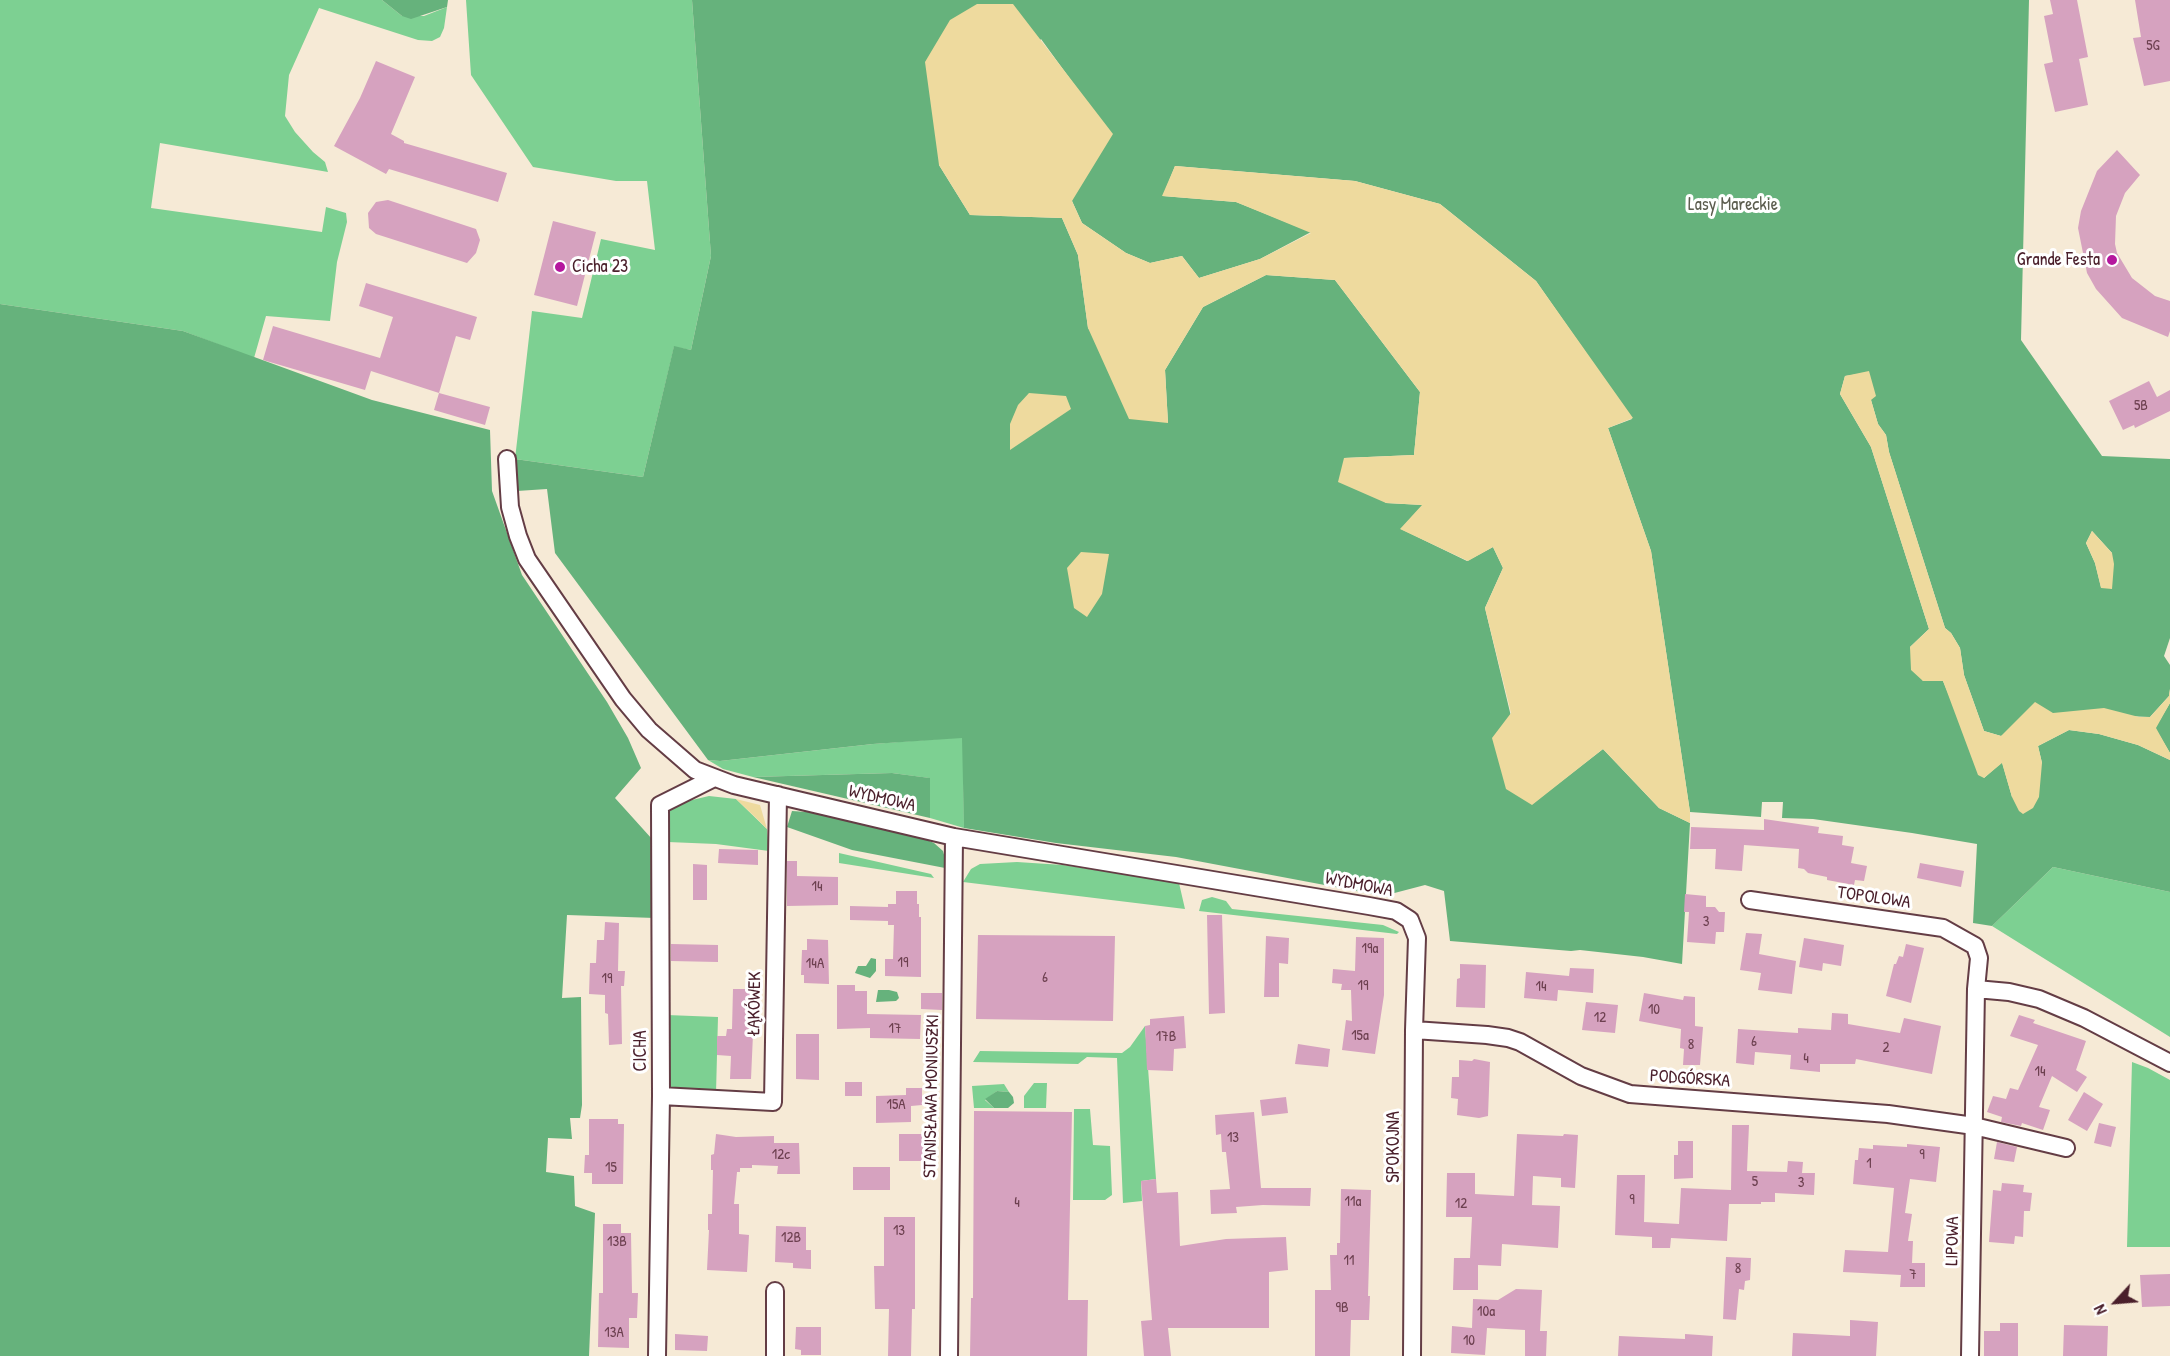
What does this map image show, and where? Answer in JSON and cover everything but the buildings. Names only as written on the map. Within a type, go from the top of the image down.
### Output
[{"type":"street","name":"WYDMOWA","points":[[507,459],[510,507],[527,559],[623,699],[649,730],[695,770],[734,785],[954,837],[1396,912],[1410,920],[1417,938]]},
{"type":"street","name":"CICHA","points":[[657,1356],[661,1096],[660,805],[714,778]]},
{"type":"street","name":"ŁĄKÓWEK","points":[[661,1096],[773,1101],[778,795]]},
{"type":"street","name":"STANISŁAWA MONIUSZKI","points":[[949,1356],[954,837]]},
{"type":"street","name":"TOPOLOWA","points":[[1750,900],[1943,928],[1975,946],[1979,958]]},
{"type":"street","name":"SPOKOJNA","points":[[1412,1356],[1414,1030],[1417,938]]},
{"type":"street","name":"LIPOWA","points":[[1970,1356],[1976,989],[1979,958]]},
{"type":"street","points":[[1976,989],[2009,992],[2039,999],[2084,1018],[2170,1063]]},
{"type":"street","name":"PODGÓRSKA","points":[[1414,1030],[1508,1038],[1520,1042],[1581,1076],[1630,1094],[1888,1113],[1974,1126]]},
{"type":"street","points":[[1974,1126],[2066,1148]]},
{"type":"street","points":[[775,1291],[775,1356]]},
{"type":"green space","points":[[0,0],[382,0],[402,16],[424,16],[447,7],[444,28],[440,37],[432,41],[418,40],[319,8],[289,75],[285,116],[295,132],[325,162],[328,172],[160,143],[151,208],[322,232],[326,207],[346,213],[347,222],[337,262],[330,321],[266,316],[254,358],[183,331],[0,304]]},
{"type":"green space","points":[[382,0],[448,0],[447,7],[411,19],[402,16]]},
{"type":"green space","points":[[466,0],[692,0],[711,256],[691,350],[674,347],[643,477],[515,459],[532,311],[582,318],[601,239],[655,250],[647,181],[616,181],[533,167],[471,75]]},
{"type":"green space","name":"Lasy Mareckie","points":[[692,0],[2029,0],[2021,340],[2102,456],[2170,459],[2170,638],[2164,656],[2170,665],[2170,689],[2169,696],[2150,717],[2053,713],[2001,736],[1984,731],[1964,675],[1960,648],[1945,628],[1889,452],[1886,435],[1878,424],[1871,400],[1859,374],[1845,376],[1840,394],[1871,447],[1929,629],[1910,647],[1923,681],[1943,681],[1984,778],[2002,762],[2012,797],[2042,763],[2038,746],[2069,730],[2099,734],[2138,745],[2170,760],[2170,892],[2053,867],[1992,926],[1973,923],[1977,844],[1813,819],[1782,818],[1783,802],[1762,802],[1761,817],[1690,812],[1651,551],[1608,428],[1632,419],[1536,281],[1440,204],[1355,181],[1175,166],[1163,196],[1236,202],[1311,232],[1260,259],[1199,278],[1182,256],[1150,263],[1126,253],[1082,223],[1072,201],[1081,94],[1041,39],[939,165],[970,215],[1062,218],[1078,255],[1088,328],[1168,423],[1165,370],[1203,307],[1266,275],[1335,280],[1420,392],[1414,455],[1344,458],[1386,503],[1423,505],[1401,529],[1467,561],[1493,547],[1503,568],[1485,608],[1532,804],[1603,749],[1659,808],[1690,823],[1682,964],[1580,950],[1450,941],[1444,891],[1425,885],[1383,896],[1176,857],[1056,843],[964,828],[962,738],[873,744],[720,761],[708,760],[555,553],[547,489],[517,491],[515,459],[643,477],[674,346],[691,350],[711,256]],"holes":[[[1050,396],[1066,397],[1010,449]],[[2092,531],[2112,553],[2101,587],[2095,563],[2086,543]]]},
{"type":"green space","points":[[0,304],[183,331],[372,400],[490,430],[492,491],[522,575],[607,702],[628,738],[641,768],[615,798],[652,839],[655,918],[567,915],[562,998],[581,997],[582,1105],[580,1118],[570,1118],[572,1139],[548,1138],[546,1172],[574,1176],[575,1206],[595,1213],[589,1356],[0,1356]]},
{"type":"green space","points":[[2170,703],[2170,753],[2155,728]]},
{"type":"green space","points":[[963,737],[964,828],[930,818],[929,778],[892,773],[753,777],[723,769],[708,760],[720,761],[873,744]]},
{"type":"green space","points":[[892,773],[930,778],[930,818],[753,777]]},
{"type":"green space","points":[[709,796],[736,799],[767,829],[769,851],[716,844],[668,842],[667,815],[675,804]]},
{"type":"green space","points":[[792,811],[822,813],[906,831],[934,843],[943,851],[945,868],[852,850],[787,827]]},
{"type":"green space","points":[[839,853],[931,874],[934,878],[839,863]]},
{"type":"green space","points":[[1017,862],[1063,865],[1179,883],[1185,909],[963,882],[971,869],[980,864]]},
{"type":"green space","points":[[2053,867],[2170,892],[2170,1037],[1992,926]]},
{"type":"green space","points":[[1212,897],[1226,901],[1232,909],[1383,925],[1399,932],[1397,934],[1199,911],[1202,900]]},
{"type":"green space","points":[[871,958],[876,959],[876,971],[870,978],[855,973],[858,966],[866,966]]},
{"type":"green space","points":[[878,990],[897,992],[899,998],[896,1001],[876,1002]]},
{"type":"green space","points":[[667,1015],[718,1017],[716,1093],[667,1092]]},
{"type":"green space","points":[[1145,1026],[1156,1179],[1141,1181],[1142,1201],[1123,1203],[1117,1058],[1087,1057],[1078,1064],[973,1062],[980,1051],[1122,1053],[1130,1047]]},
{"type":"green space","points":[[2132,1062],[2170,1080],[2170,1247],[2127,1247]]},
{"type":"green space","points":[[1034,1083],[1047,1083],[1046,1108],[1024,1108],[1024,1096]]},
{"type":"green space","points":[[1004,1084],[1009,1092],[997,1091],[985,1100],[994,1108],[974,1108],[972,1086]]},
{"type":"green space","points":[[997,1091],[1009,1092],[1014,1103],[1008,1108],[994,1108],[985,1099]]},
{"type":"green space","points":[[1074,1109],[1090,1109],[1093,1145],[1110,1146],[1112,1195],[1105,1200],[1073,1200]]},
{"type":"sand","points":[[977,4],[1013,4],[1113,134],[1072,201],[1082,223],[1126,253],[1150,263],[1182,256],[1199,278],[1260,259],[1311,233],[1236,202],[1162,196],[1175,166],[1355,181],[1440,204],[1536,281],[1633,418],[1608,428],[1651,551],[1690,823],[1659,808],[1603,749],[1532,805],[1506,789],[1492,738],[1511,713],[1485,608],[1503,568],[1493,547],[1468,561],[1400,529],[1422,505],[1386,503],[1338,482],[1344,458],[1414,455],[1420,392],[1335,280],[1266,275],[1203,307],[1165,370],[1168,423],[1129,419],[1088,328],[1078,255],[1062,218],[970,215],[939,165],[925,62],[950,20]]},
{"type":"sand","points":[[1869,371],[1876,396],[1871,400],[1878,424],[1886,435],[1889,452],[1945,628],[1960,648],[1964,675],[1984,731],[2001,736],[2035,702],[2053,713],[2104,708],[2139,717],[2150,717],[2169,696],[2170,689],[2170,703],[2156,728],[2170,753],[2170,760],[2138,745],[2099,734],[2069,730],[2038,746],[2042,763],[2039,797],[2033,808],[2023,814],[2012,797],[2002,763],[1984,778],[1978,775],[1943,681],[1923,681],[1911,670],[1910,647],[1929,629],[1871,447],[1840,394],[1845,376]]},
{"type":"sand","points":[[1029,393],[1066,396],[1071,409],[1010,450],[1010,424],[1018,405]]},
{"type":"sand","points":[[2092,531],[2112,553],[2114,564],[2112,589],[2101,588],[2095,563],[2086,543]]},
{"type":"sand","points":[[1081,552],[1109,554],[1102,594],[1087,617],[1074,608],[1067,568]]},
{"type":"sand","points":[[736,799],[760,805],[767,829],[756,818]]},
{"type":"place","name":"Grande Festa","points":[[2112,260]]},
{"type":"place","name":"Cicha 23","points":[[560,267]]}]
